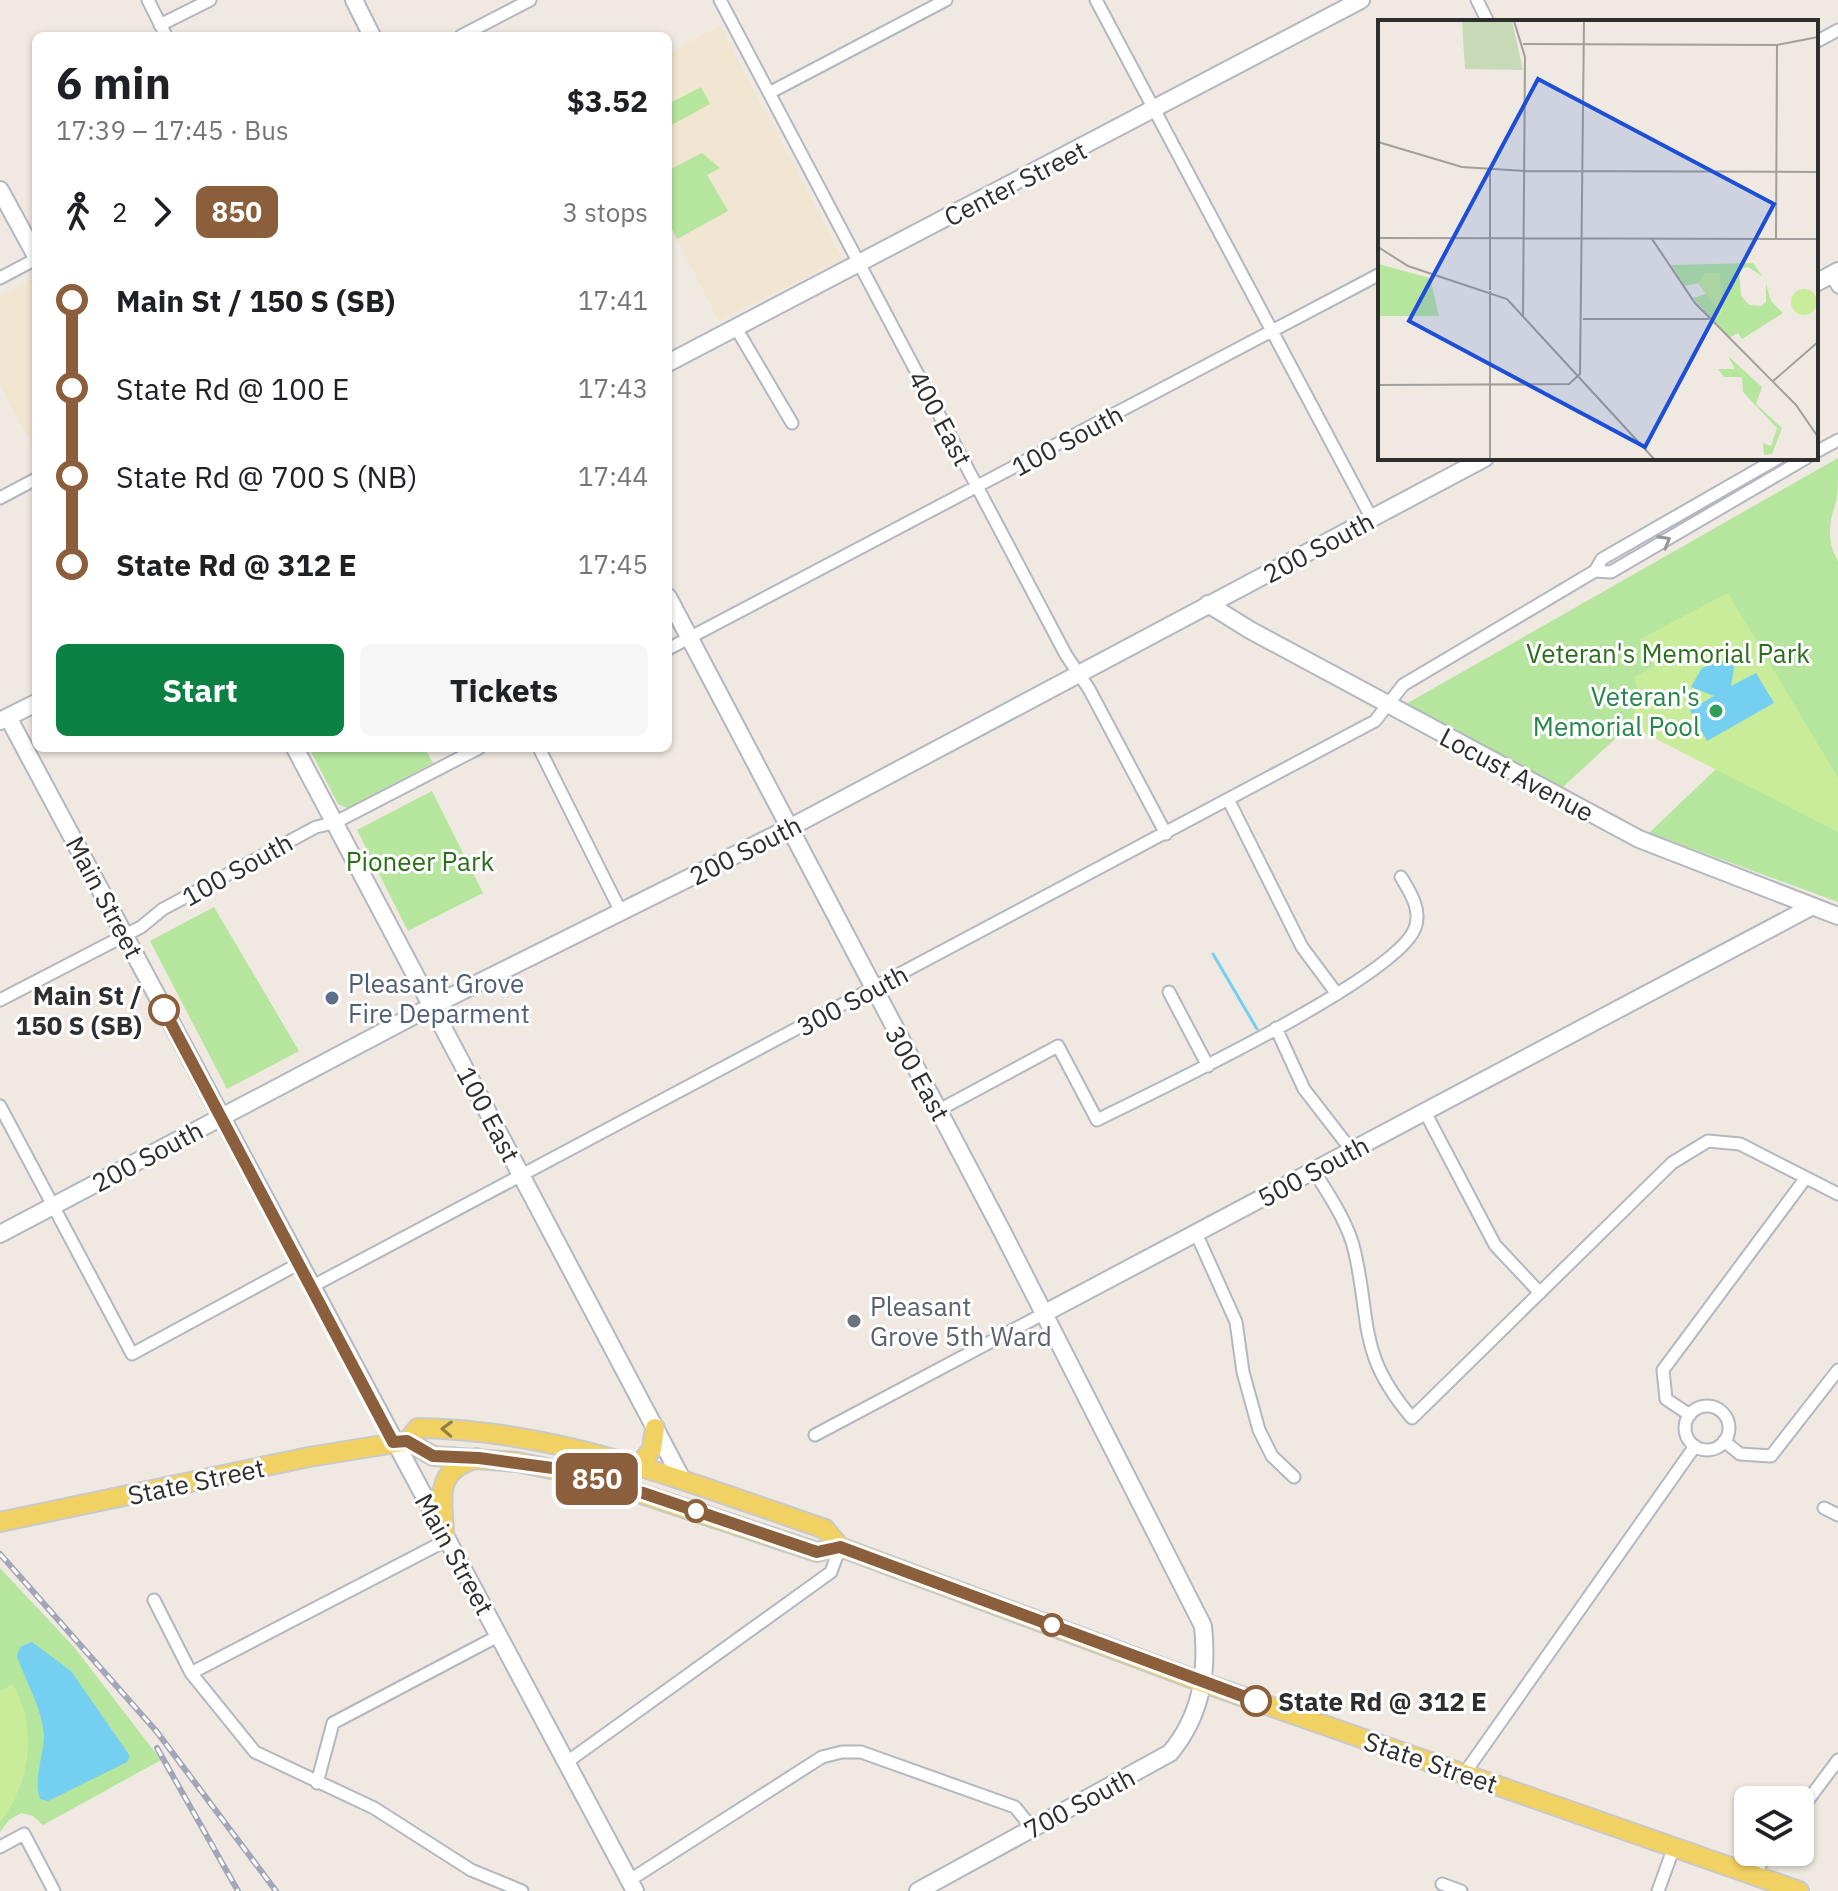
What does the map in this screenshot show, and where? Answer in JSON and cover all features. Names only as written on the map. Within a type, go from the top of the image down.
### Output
[{"type":"main road","name":"State Street","points":[[0,1522],[400,1442],[418,1428],[493,1432],[554,1442],[639,1466],[681,1487],[722,1493],[825,1529],[840,1547],[1204,1683],[1799,1891]]},
{"type":"main road","points":[[639,1466],[652,1449],[655,1428]]},
{"type":"main road","name":"State Street","points":[[400,1442],[433,1456],[479,1458],[560,1469],[643,1493],[817,1552],[840,1547]]},
{"type":"main road","points":[[446,1536],[441,1498],[445,1480],[459,1466],[479,1458]]},
{"type":"main road","points":[[560,1469],[593,1465],[681,1487],[776,1528],[791,1543]]},
{"type":"street","points":[[148,0],[163,31],[210,0]]},
{"type":"street","points":[[354,0],[370,32]]},
{"type":"street","points":[[469,32],[530,0]]},
{"type":"street","name":"400 East","points":[[720,0],[977,487],[1166,834]]},
{"type":"street","points":[[769,93],[946,0]]},
{"type":"street","points":[[1096,0],[1372,519]]},
{"type":"street","name":"Center Street","points":[[672,361],[1361,0]]},
{"type":"street","points":[[1477,0],[1487,20]]},
{"type":"street","points":[[1818,41],[1838,30]]},
{"type":"street","points":[[0,190],[32,250]]},
{"type":"street","points":[[0,278],[32,260]]},
{"type":"street","name":"100 South","points":[[672,647],[1378,275]]},
{"type":"street","points":[[736,328],[792,423]]},
{"type":"street","points":[[1818,451],[1838,440]]},
{"type":"street","name":"200 South","points":[[0,1234],[432,1006],[791,827],[1481,460]]},
{"type":"street","points":[[1775,460],[1602,559],[1595,571],[1611,572],[1800,460]]},
{"type":"street","points":[[0,498],[32,481]]},
{"type":"street","name":"300 South","points":[[311,1287],[1375,721],[1403,685],[1595,571]]},
{"type":"street","name":"Locust Avenue","points":[[1208,604],[1386,704],[1639,839],[1838,916]]},
{"type":"street","name":"300 East","points":[[672,605],[1045,1313],[1203,1626],[1207,1655],[1204,1683]]},
{"type":"street","points":[[3,717],[32,705]]},
{"type":"street","name":"Main Street","points":[[3,717],[125,935],[298,1264],[400,1442],[446,1536],[633,1886]]},
{"type":"street","name":"100 East","points":[[297,752],[655,1428],[681,1487]]},
{"type":"street","name":"100 South","points":[[0,1000],[125,935],[249,862],[316,827],[334,823],[471,752]]},
{"type":"street","points":[[541,752],[621,912]]},
{"type":"street","points":[[1229,801],[1302,947],[1337,994]]},
{"type":"street","points":[[939,1110],[1058,1046],[1097,1120],[1208,1066],[1337,994],[1403,948],[1416,927],[1415,901],[1401,877]]},
{"type":"street","name":"500 South","points":[[815,1435],[1811,907]]},
{"type":"street","points":[[1169,992],[1208,1066]]},
{"type":"street","points":[[1276,1028],[1304,1089],[1352,1151]]},
{"type":"street","points":[[0,1106],[132,1354],[298,1264]]},
{"type":"street","points":[[1425,1112],[1495,1245],[1540,1293]]},
{"type":"street","points":[[1314,1171],[1355,1250],[1367,1343],[1393,1395],[1412,1418],[1672,1163],[1708,1141],[1740,1144],[1838,1194]]},
{"type":"street","points":[[1690,1415],[1666,1399],[1663,1370],[1805,1179]]},
{"type":"street","points":[[1196,1233],[1236,1322],[1243,1372],[1259,1430],[1272,1456],[1294,1477]]},
{"type":"street","points":[[1724,1441],[1740,1454],[1771,1456],[1838,1370]]},
{"type":"street","points":[[1701,1407],[1720,1411],[1729,1428],[1724,1441],[1712,1449],[1695,1446],[1685,1428],[1690,1415],[1701,1407]]},
{"type":"street","points":[[1464,1774],[1695,1446]]},
{"type":"street","points":[[1824,1508],[1838,1515]]},
{"type":"street","points":[[191,1673],[446,1536]]},
{"type":"street","points":[[567,1762],[831,1572],[840,1547]]},
{"type":"street","points":[[154,1600],[191,1673],[255,1752],[374,1808],[471,1870],[522,1891]]},
{"type":"street","points":[[317,1783],[333,1723],[500,1635]]},
{"type":"street","name":"700 South","points":[[918,1891],[1170,1753],[1190,1723],[1204,1683]]},
{"type":"street","points":[[633,1886],[822,1757],[842,1752],[861,1752],[1015,1807],[1032,1828]]},
{"type":"street","points":[[1814,1792],[1838,1760]]},
{"type":"street","points":[[0,1847],[24,1834],[54,1891]]},
{"type":"street","points":[[1658,1891],[1674,1847]]},
{"type":"street","points":[[1752,1875],[1759,1866]]},
{"type":"street","points":[[1442,1884],[1461,1891]]},
{"type":"shaded area","points":[[720,26],[843,259],[719,321],[672,230],[672,51]]},
{"type":"shaded area","points":[[32,280],[32,445],[0,385],[0,296]]},
{"type":"green space","points":[[701,87],[710,104],[672,125],[672,102]]},
{"type":"green space","points":[[702,153],[720,168],[707,175],[728,211],[677,239],[672,230],[672,168]]},
{"type":"green space","name":"Veteran's Memorial Park","points":[[1838,458],[1837,498],[1830,530],[1831,545],[1838,561],[1838,902],[1649,833],[1716,769],[1630,725],[1563,787],[1406,704]]},
{"type":"green space","name":"Veteran's Memorial Pool","points":[[1728,593],[1838,778],[1838,832],[1629,725],[1639,697],[1635,677],[1654,666],[1640,639]]},
{"type":"green space","name":"Pioneer Park","points":[[311,752],[427,752],[433,763],[347,808],[338,804]]},
{"type":"green space","name":"Pioneer Park","points":[[432,791],[483,893],[408,931],[357,830]]},
{"type":"green space","points":[[214,907],[299,1051],[227,1089],[150,941]]},
{"type":"green space","points":[[0,1568],[74,1647],[161,1760],[43,1825],[33,1816],[21,1813],[9,1820],[0,1832]]},
{"type":"green space","points":[[13,1684],[26,1718],[28,1754],[19,1790],[0,1822],[0,1691]]},
{"type":"water","points":[[1724,660],[1735,662],[1731,686],[1756,673],[1774,703],[1707,741],[1690,710],[1714,696],[1691,687],[1702,668]]},
{"type":"water","points":[[32,1642],[71,1671],[130,1756],[127,1762],[48,1801],[40,1799],[38,1791],[43,1725],[17,1656],[20,1647]]},
{"type":"waterway","points":[[1213,954],[1257,1029]]},
{"type":"railway","points":[[0,1554],[157,1732],[276,1891]]},
{"type":"railway","points":[[157,1748],[238,1891]]},
{"type":"bus line","name":"850","points":[[164,1010],[393,1442],[407,1441],[433,1456],[479,1458],[560,1469],[643,1493],[817,1552],[840,1547],[1256,1701]]},
{"type":"place","name":"Veteran's Memorial Pool","points":[[1716,711]]},
{"type":"place","name":"Pleasant Grove Fire Deparment","points":[[332,998]]},
{"type":"place","name":"Main St / 150 S (SB)","points":[[164,1010]]},
{"type":"place","name":"Pleasant Grove 5th Ward","points":[[854,1321]]},
{"type":"place","name":"State Rd @ 312 E","points":[[1256,1701]]}]
